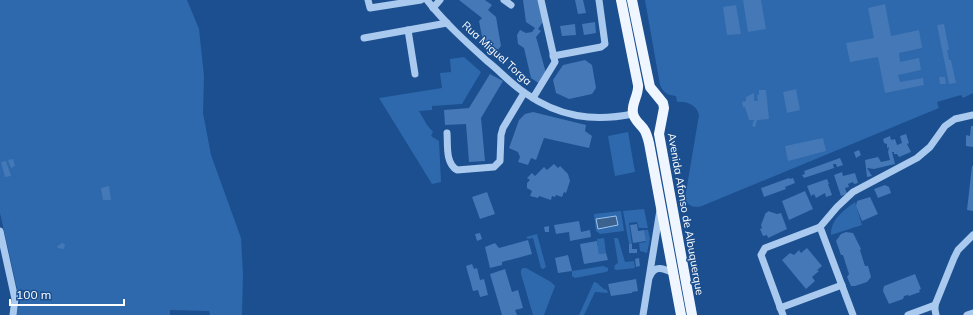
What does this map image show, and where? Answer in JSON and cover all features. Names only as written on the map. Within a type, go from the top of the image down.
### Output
[{"type":"main road","points":[[621,0],[638,85],[638,94],[634,103],[633,114]]},
{"type":"main road","name":"Avenida Afonso de Albuquerque","points":[[632,0],[649,84],[664,108],[659,130],[660,141],[692,315]]},
{"type":"main road","points":[[634,103],[638,98],[646,95],[655,96],[659,99]]},
{"type":"main road","name":"Avenida Afonso de Albuquerque","points":[[633,114],[638,123],[646,132],[648,138],[681,315]]},
{"type":"main road","name":"Avenida Afonso de Albuquerque","points":[[638,123],[643,126],[653,126],[663,117]]},
{"type":"street","points":[[368,0],[370,8],[421,0]]},
{"type":"street","name":"Rua Miguel Torga","points":[[426,0],[447,23],[478,52],[524,93],[533,98],[565,112],[585,117],[609,118],[633,114]]},
{"type":"street","points":[[433,8],[440,0]]},
{"type":"street","points":[[504,0],[511,5]]},
{"type":"street","points":[[533,98],[555,62],[541,0]]},
{"type":"street","points":[[553,56],[601,47],[606,44],[598,0]]},
{"type":"street","points":[[364,38],[447,23]]},
{"type":"street","points":[[408,30],[415,74]]},
{"type":"street","points":[[447,133],[449,162],[454,168],[457,170],[494,167],[500,161],[501,135],[503,128],[524,93]]},
{"type":"street","points":[[842,285],[782,312],[763,260],[762,251],[769,246],[820,227],[837,207],[854,192],[917,158],[930,147],[945,126],[962,117],[973,115]]},
{"type":"street","points":[[643,315],[660,206]]},
{"type":"street","points":[[820,227],[853,315]]},
{"type":"street","points":[[0,231],[16,299],[13,315]]},
{"type":"street","points":[[936,315],[935,305],[956,254],[972,237]]},
{"type":"street","points":[[648,278],[652,271],[658,268],[666,269],[673,273]]},
{"type":"street","points":[[908,315],[935,305]]},
{"type":"street","points":[[967,315],[973,313]]},
{"type":"shaded area","points":[[0,0],[187,0],[199,29],[204,76],[203,113],[211,155],[241,238],[243,274],[242,315],[210,315],[209,311],[170,310],[170,315],[16,315],[20,302],[0,213]]},
{"type":"shaded area","points":[[645,0],[973,0],[973,93],[963,98],[961,95],[937,102],[939,108],[702,206],[692,206],[686,201],[685,198],[699,115],[694,106],[684,102],[677,102],[676,96],[666,93],[660,85]]},
{"type":"shaded area","points":[[464,57],[481,72],[462,104],[432,106],[432,110],[419,111],[433,132],[431,136],[439,141],[441,182],[432,184],[379,98],[442,88],[440,73],[451,72],[450,59]]},
{"type":"shaded area","points":[[628,132],[635,172],[615,176],[608,136]]},
{"type":"shaded area","points":[[855,202],[862,225],[831,235],[835,220],[842,212]]},
{"type":"shaded area","points":[[644,209],[648,228],[639,228],[637,222],[629,223],[632,244],[629,244],[623,211]]},
{"type":"shaded area","points":[[621,211],[624,231],[600,234],[596,231],[594,214]]},
{"type":"shaded area","points":[[616,216],[618,225],[598,229],[596,219]]},
{"type":"shaded area","points":[[644,230],[648,230],[650,239],[647,253],[640,251],[639,243],[646,242]]},
{"type":"shaded area","points":[[537,234],[546,267],[543,269],[541,268],[533,238],[528,239],[526,237]]},
{"type":"shaded area","points":[[604,238],[606,253],[599,254],[597,239]]},
{"type":"shaded area","points":[[614,238],[618,238],[625,262],[634,261],[635,268],[614,269],[615,265],[618,263]]},
{"type":"shaded area","points":[[603,266],[608,268],[608,271],[575,278],[572,276],[572,271]]},
{"type":"shaded area","points":[[526,268],[551,282],[555,286],[544,315],[533,315],[521,274],[521,270]]},
{"type":"shaded area","points":[[594,282],[607,290],[608,293],[595,292],[584,315],[579,315]]},
{"type":"building","points":[[459,0],[485,0],[492,5],[488,10],[496,17],[501,46],[493,56],[484,47],[479,21],[482,18]]},
{"type":"building","points":[[523,0],[539,0],[543,22],[538,29],[541,31],[536,37],[546,73],[540,84],[531,78],[524,48],[518,44],[517,35],[520,30],[526,33],[532,32],[535,28],[526,22]]},
{"type":"building","points":[[575,0],[583,0],[586,13],[578,14]]},
{"type":"building","points":[[743,0],[761,0],[766,29],[748,32]]},
{"type":"building","points":[[885,4],[891,36],[919,30],[922,48],[899,53],[900,62],[919,58],[921,70],[898,75],[900,82],[923,78],[924,85],[885,93],[878,57],[850,62],[846,43],[874,38],[868,8]]},
{"type":"building","points":[[736,5],[741,34],[727,35],[723,7]]},
{"type":"building","points":[[595,22],[596,33],[584,35],[582,24]]},
{"type":"building","points":[[575,24],[576,35],[562,36],[560,26]]},
{"type":"building","points":[[944,24],[949,50],[947,50],[949,60],[951,60],[956,83],[949,84],[937,25]]},
{"type":"building","points":[[585,60],[592,65],[596,88],[592,94],[569,99],[556,93],[553,80],[563,65]]},
{"type":"building","points":[[490,74],[503,81],[481,118],[485,161],[469,162],[466,124],[445,125],[444,110],[469,108]]},
{"type":"building","points":[[939,77],[945,77],[946,84],[940,84]]},
{"type":"building","points":[[796,89],[800,110],[787,113],[783,92]]},
{"type":"building","points":[[759,90],[766,90],[769,119],[757,120],[755,127],[752,126],[754,120],[749,120],[742,102],[746,101],[746,97],[754,93],[754,101],[758,101],[757,95],[759,95]]},
{"type":"building","points":[[533,112],[586,125],[585,131],[592,136],[589,148],[544,138],[536,160],[531,158],[528,165],[518,162],[520,157],[518,152],[509,148],[519,120],[525,114]]},
{"type":"building","points":[[971,126],[973,126],[973,147],[966,146],[966,135],[970,136]]},
{"type":"building","points":[[906,134],[909,143],[907,144],[911,152],[899,157],[897,154],[892,152],[895,164],[874,169],[867,168],[872,176],[867,177],[865,160],[878,157],[881,162],[890,160],[888,152],[889,147],[887,148],[887,144],[884,143],[883,139],[890,136],[891,140],[895,139],[897,145],[902,143],[900,136]]},
{"type":"building","points":[[823,138],[826,151],[788,161],[785,146]]},
{"type":"building","points":[[859,150],[861,155],[856,158],[854,152]]},
{"type":"building","points":[[840,158],[843,165],[837,167],[836,164],[833,164],[834,168],[804,178],[802,175],[805,174],[804,171]]},
{"type":"building","points":[[13,159],[15,166],[11,168],[8,160]]},
{"type":"building","points":[[6,161],[11,176],[5,177],[1,162]]},
{"type":"building","points":[[554,164],[558,168],[560,166],[568,174],[570,181],[566,193],[564,192],[562,197],[556,195],[555,197],[552,196],[551,200],[539,196],[538,198],[530,196],[532,191],[527,188],[527,183],[530,180],[527,178],[532,173],[535,176],[544,167],[547,170]]},
{"type":"building","points":[[973,166],[973,211],[967,210]]},
{"type":"building","points":[[842,172],[843,176],[855,173],[858,183],[854,184],[853,182],[848,184],[849,187],[845,188],[847,194],[841,196],[834,175]]},
{"type":"building","points":[[793,178],[795,183],[785,187],[786,189],[764,197],[761,188]]},
{"type":"building","points":[[827,179],[832,195],[826,197],[825,193],[816,198],[814,194],[811,196],[807,186]]},
{"type":"building","points":[[885,185],[889,187],[891,193],[878,198],[874,189]]},
{"type":"building","points":[[109,186],[111,200],[103,200],[101,188]]},
{"type":"building","points":[[805,191],[813,209],[789,220],[782,201]]},
{"type":"building","points":[[487,192],[495,214],[480,219],[472,197]]},
{"type":"building","points":[[870,197],[878,214],[862,221],[856,206],[857,201]]},
{"type":"building","points":[[768,211],[777,214],[781,213],[787,229],[768,238],[767,235],[763,236],[760,229],[762,228],[761,225],[766,212],[767,213]]},
{"type":"building","points":[[579,221],[581,232],[590,230],[591,237],[570,241],[569,232],[556,234],[554,225]]},
{"type":"building","points":[[637,224],[638,231],[644,230],[646,241],[633,243],[630,225]]},
{"type":"building","points":[[549,226],[549,232],[545,232],[544,227]]},
{"type":"building","points":[[846,232],[853,233],[861,249],[860,250],[865,266],[868,266],[871,277],[867,282],[855,286],[851,286],[847,277],[849,274],[843,255],[841,255],[836,241],[841,234]]},
{"type":"building","points":[[480,233],[482,239],[477,241],[475,234]]},
{"type":"building","points":[[528,240],[532,254],[502,262],[502,265],[490,268],[485,247],[495,243],[499,248]]},
{"type":"building","points":[[597,241],[599,254],[606,253],[608,260],[584,264],[580,244]]},
{"type":"building","points":[[61,243],[65,244],[64,249],[58,248],[57,246]]},
{"type":"building","points":[[629,244],[632,244],[632,249],[637,249],[637,253],[629,253]]},
{"type":"building","points":[[807,248],[822,266],[812,277],[815,281],[806,289],[782,260],[790,253],[794,255],[799,250],[801,253]]},
{"type":"building","points":[[568,255],[572,271],[558,273],[555,258]]},
{"type":"building","points":[[639,258],[640,266],[636,267],[635,259]]},
{"type":"building","points":[[472,264],[474,269],[477,268],[480,280],[484,279],[488,295],[480,297],[478,290],[473,291],[466,266]]},
{"type":"building","points":[[505,269],[512,292],[518,290],[523,308],[515,310],[517,315],[502,315],[490,274]]},
{"type":"building","points":[[915,274],[921,289],[919,290],[920,292],[909,296],[904,296],[903,299],[889,304],[883,291],[884,286]]},
{"type":"building","points":[[636,279],[638,291],[611,296],[608,284]]}]
